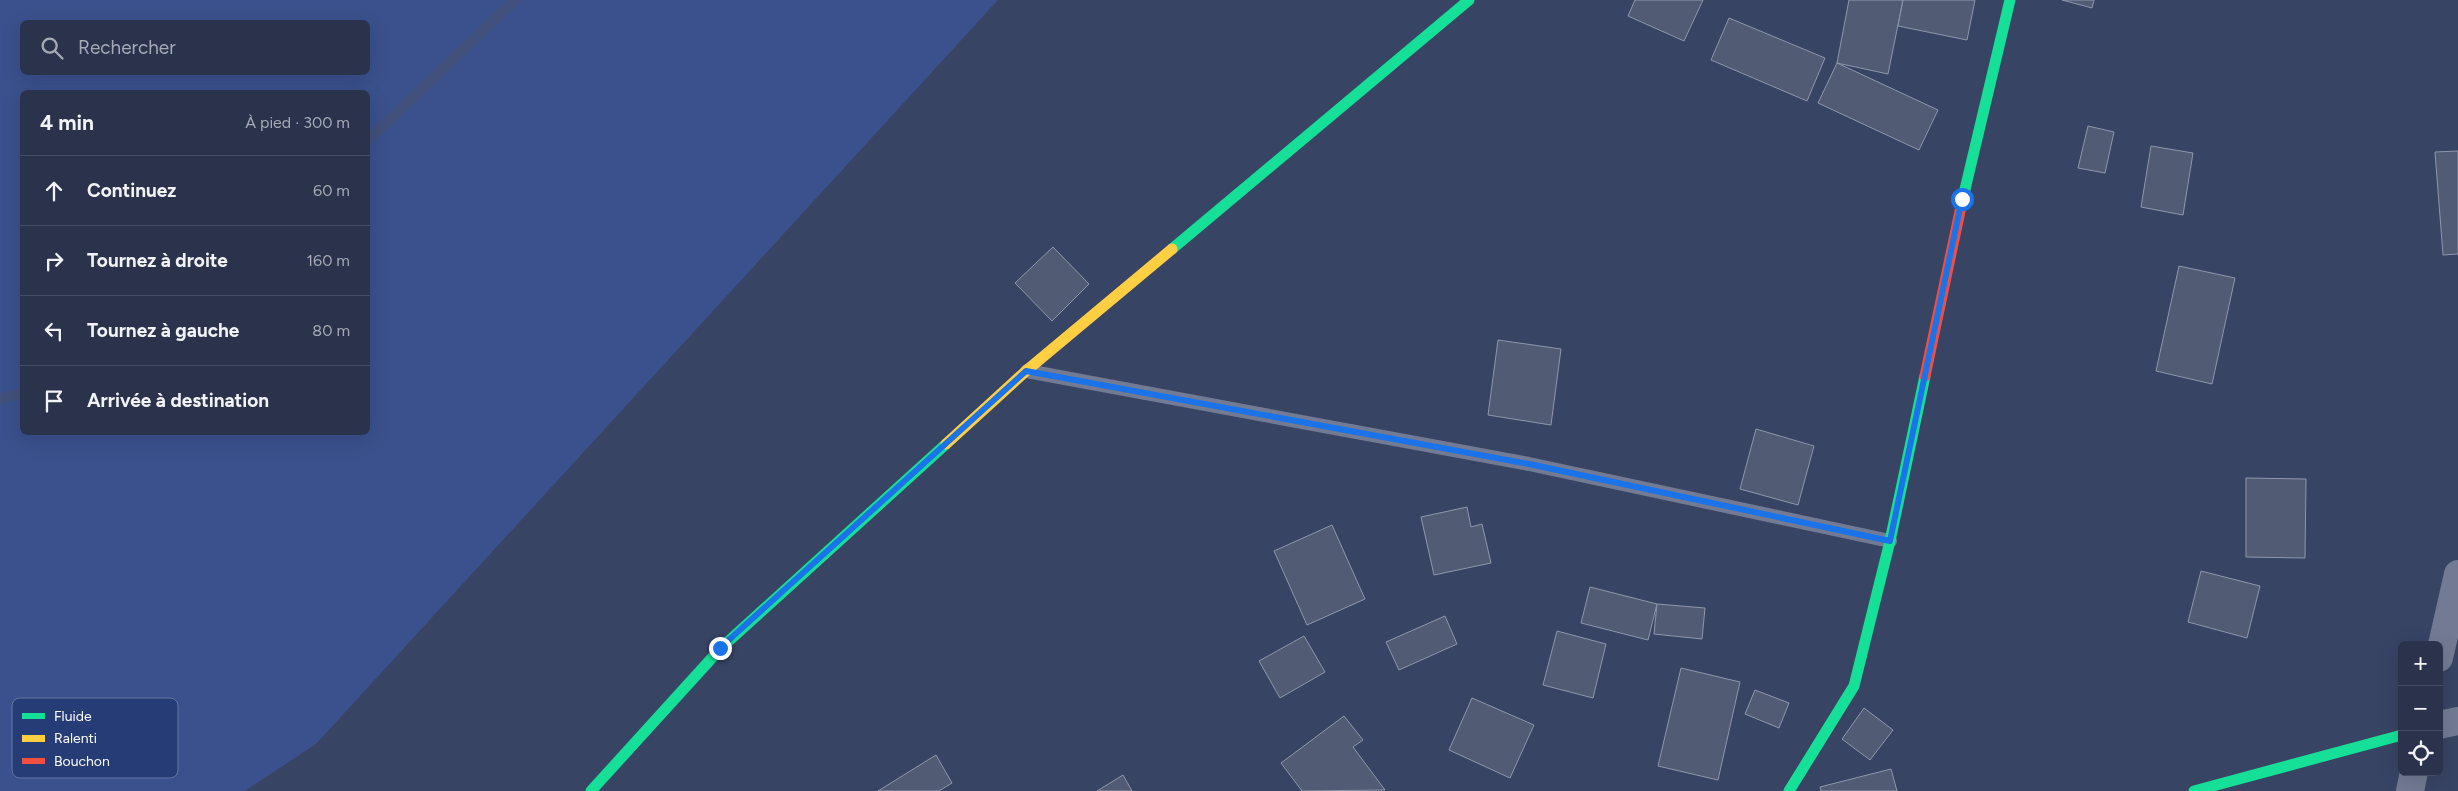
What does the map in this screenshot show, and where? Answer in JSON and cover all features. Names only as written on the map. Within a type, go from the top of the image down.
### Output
[{"type":"street","points":[[591,791],[720,648],[1026,371],[1469,0]]},
{"type":"street","points":[[1789,791],[1854,686],[1890,541],[1962,199],[2010,0]]},
{"type":"street","points":[[2443,641],[2458,574]]},
{"type":"street","points":[[2443,724],[2458,721]]},
{"type":"street","points":[[2194,791],[2398,736]]},
{"type":"street","points":[[2410,791],[2413,776]]},
{"type":"lane","points":[[1026,371],[1529,464],[1890,541]]},
{"type":"shaded area","points":[[0,0],[998,0],[316,744],[245,791],[0,791]]},
{"type":"building","points":[[1635,0],[1703,0],[1684,41],[1628,16]]},
{"type":"building","points":[[1849,0],[1903,0],[1888,74],[1837,63]]},
{"type":"building","points":[[1903,0],[1975,0],[1967,40],[1898,26]]},
{"type":"building","points":[[2062,0],[2094,0],[2092,8]]},
{"type":"building","points":[[1729,18],[1825,58],[1807,101],[1711,60]]},
{"type":"building","points":[[1837,63],[1938,110],[1919,150],[1818,103]]},
{"type":"building","points":[[2088,126],[2114,132],[2105,173],[2078,168]]},
{"type":"building","points":[[2151,146],[2193,153],[2183,215],[2141,207]]},
{"type":"building","points":[[2458,151],[2458,254],[2443,255],[2435,152]]},
{"type":"building","points":[[1053,247],[1089,284],[1052,321],[1015,283]]},
{"type":"building","points":[[2179,266],[2235,278],[2212,384],[2156,371]]},
{"type":"building","points":[[1498,340],[1561,349],[1551,425],[1488,415]]},
{"type":"building","points":[[1756,429],[1814,446],[1798,505],[1740,489]]},
{"type":"building","points":[[2246,478],[2306,479],[2305,558],[2246,557]]},
{"type":"building","points":[[1467,507],[1471,527],[1482,524],[1491,563],[1434,575],[1421,517]]},
{"type":"building","points":[[1332,525],[1365,599],[1307,625],[1274,551]]},
{"type":"building","points":[[2201,571],[2260,586],[2247,638],[2188,622]]},
{"type":"building","points":[[1590,587],[1657,604],[1648,640],[1581,623]]},
{"type":"building","points":[[1657,604],[1705,608],[1702,639],[1654,634]]},
{"type":"building","points":[[1445,616],[1457,644],[1399,670],[1386,642]]},
{"type":"building","points":[[1557,631],[1606,644],[1593,698],[1543,685]]},
{"type":"building","points":[[1304,636],[1325,672],[1280,698],[1259,661]]},
{"type":"building","points":[[1681,668],[1740,682],[1718,780],[1658,766]]},
{"type":"building","points":[[1755,690],[1789,703],[1779,728],[1745,714]]},
{"type":"building","points":[[1472,698],[1534,725],[1510,778],[1449,750]]},
{"type":"building","points":[[1864,708],[1893,730],[1870,760],[1842,739]]},
{"type":"building","points":[[1344,716],[1363,740],[1353,747],[1385,790],[1302,791],[1281,763]]},
{"type":"building","points":[[936,755],[952,783],[939,791],[878,791]]},
{"type":"building","points":[[1891,769],[1897,791],[1821,791],[1820,787]]},
{"type":"building","points":[[1123,775],[1132,791],[1097,791]]},
{"type":"waterway","points":[[370,138],[515,0]]},
{"type":"waterway","points":[[0,399],[20,394]]},
{"type":"traffic: fast","points":[[1172,249],[1469,0]]},
{"type":"traffic: fast","points":[[1962,202],[2010,0]]},
{"type":"traffic: fast","points":[[1789,791],[1854,686],[1890,541],[1925,376]]},
{"type":"traffic: fast","points":[[591,791],[721,648],[946,444]]},
{"type":"traffic: fast","points":[[2194,791],[2398,736]]},
{"type":"traffic: slow","points":[[946,444],[1026,371],[1172,249]]},
{"type":"traffic: jam","points":[[1925,376],[1962,202]]},
{"type":"route","points":[[720,648],[1026,371],[1529,464],[1890,541],[1962,199]]}]
